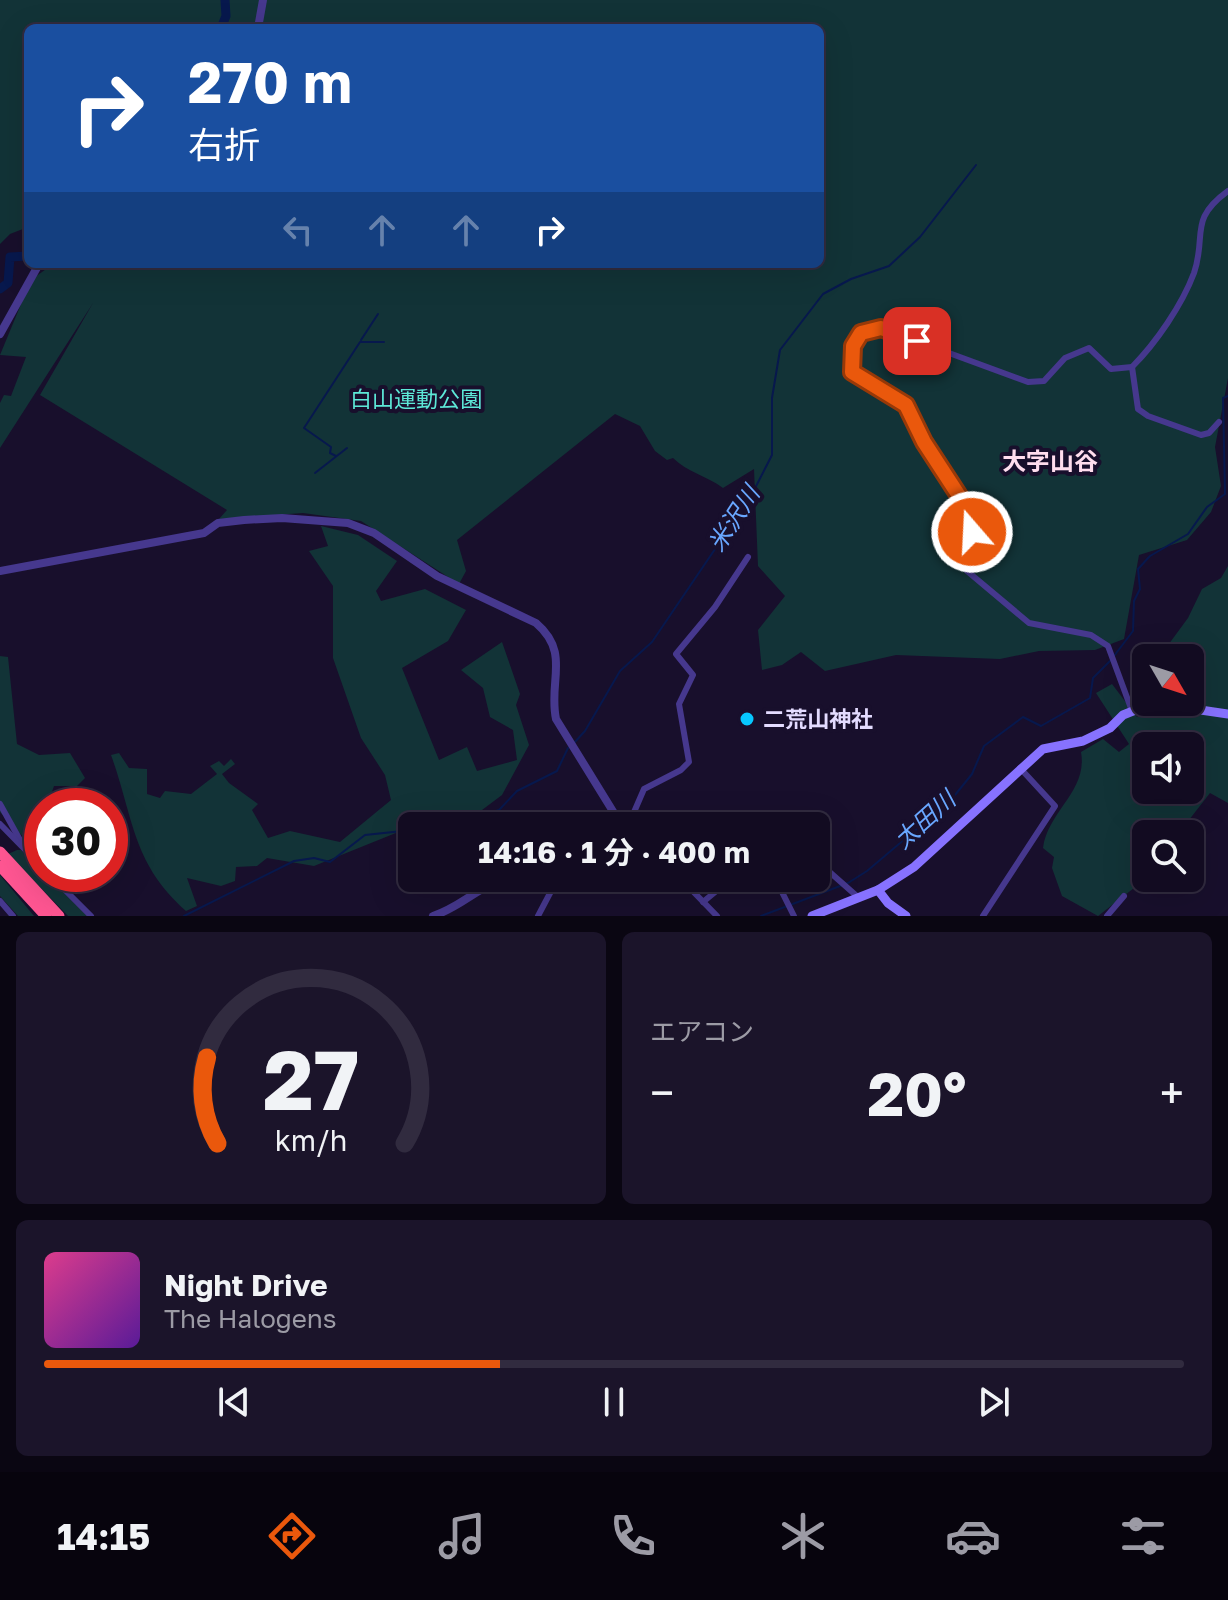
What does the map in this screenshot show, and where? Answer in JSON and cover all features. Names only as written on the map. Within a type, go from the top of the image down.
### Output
[{"type":"highway","points":[[0,852],[53,916]]},
{"type":"highway","points":[[0,866],[20,889],[53,916]]},
{"type":"main road","points":[[1204,710],[1228,714]]},
{"type":"main road","points":[[812,916],[878,890],[914,867],[950,838],[1043,749],[1083,741],[1110,728],[1132,711]]},
{"type":"main road","points":[[878,890],[888,903],[906,916]]},
{"type":"street","points":[[259,24],[263,0]]},
{"type":"street","points":[[1219,422],[1209,433],[1201,435],[1148,416],[1135,403],[1132,367],[1147,349],[1193,273],[1204,213],[1228,191]]},
{"type":"street","points":[[0,334],[37,268]]},
{"type":"street","points":[[1132,367],[1111,369],[1089,348],[1065,358],[1044,381],[1028,382],[881,328],[861,333],[851,354],[852,372],[906,405],[924,442],[967,508],[972,532],[963,560],[967,571],[1029,623],[1091,635],[1108,646],[1132,711]]},
{"type":"street","points":[[0,571],[204,533],[218,523],[282,518],[333,520],[363,527],[437,576],[536,623],[550,635],[556,652],[553,705],[556,719],[613,812]]},
{"type":"street","points":[[634,812],[644,789],[681,770],[689,762],[679,704],[693,675],[676,654],[715,607],[748,557]]},
{"type":"street","points":[[983,916],[1055,806],[1020,768]]},
{"type":"street","points":[[0,804],[24,847]]},
{"type":"street","points":[[0,824],[16,848],[24,851]]},
{"type":"street","points":[[830,874],[859,898]]},
{"type":"street","points":[[67,892],[91,916]]},
{"type":"street","points":[[433,916],[476,892]]},
{"type":"street","points":[[538,916],[551,892]]},
{"type":"street","points":[[693,892],[717,916]]},
{"type":"street","points":[[703,902],[715,892]]},
{"type":"street","points":[[781,892],[794,916]]},
{"type":"street","points":[[1107,916],[1124,896]]},
{"type":"street","points":[[0,901],[13,916]]},
{"type":"green space","name":"白山運動公園","points":[[0,0],[1228,0],[1228,378],[1215,447],[1221,486],[1211,512],[1187,540],[1139,555],[1124,639],[1095,650],[1039,651],[1000,659],[896,655],[825,671],[801,652],[782,665],[762,670],[758,630],[785,596],[758,566],[754,469],[723,488],[673,458],[667,460],[655,451],[640,426],[615,414],[457,540],[466,571],[459,584],[361,521],[303,513],[219,519],[227,510],[40,395],[93,303],[0,448],[0,403],[4,395],[11,396],[26,357],[0,355],[31,280],[48,268],[824,268],[824,24],[24,24],[24,229],[10,234],[0,244]]},
{"type":"green space","points":[[321,526],[358,535],[397,561],[376,591],[381,601],[425,589],[466,610],[448,641],[402,668],[439,760],[467,747],[477,771],[517,760],[513,730],[490,717],[483,688],[461,670],[502,642],[520,694],[516,705],[529,745],[502,795],[482,810],[398,812],[398,832],[314,866],[267,858],[257,866],[236,867],[235,881],[221,886],[187,878],[197,906],[186,911],[168,893],[145,857],[128,810],[128,788],[121,788],[111,755],[119,753],[129,768],[147,769],[147,794],[160,798],[165,791],[191,794],[217,774],[210,766],[219,761],[224,766],[231,759],[235,764],[222,774],[229,783],[258,804],[252,810],[268,838],[290,831],[340,842],[391,800],[385,775],[361,738],[333,658],[333,586],[309,551],[328,546]]},
{"type":"green space","points":[[1228,566],[1228,803],[1210,793],[1204,801],[1204,732],[1132,732],[1132,804],[1201,804],[1189,820],[1132,820],[1132,890],[1098,916],[1062,896],[1052,868],[1054,857],[1043,848],[1046,835],[1079,778],[1081,752],[1103,739],[1119,752],[1129,744],[1096,693],[1112,684],[1132,710],[1132,716],[1204,716],[1204,644],[1169,644],[1188,618],[1202,589],[1221,578]]},
{"type":"green space","points":[[0,656],[8,657],[17,744],[39,755],[70,753],[85,778],[77,786],[24,788],[24,838],[0,812]]},
{"type":"green space","points":[[17,850],[24,853],[24,871],[8,854]]},
{"type":"green space","points":[[0,875],[34,916],[18,916],[0,896]]},
{"type":"green space","points":[[45,892],[63,892],[87,916],[68,916]]},
{"type":"waterway","points":[[223,24],[226,16],[225,0]]},
{"type":"waterway","name":"米沢川","points":[[573,744],[585,731],[620,671],[652,642],[751,496],[772,455],[772,398],[780,350],[823,294],[851,279],[889,266],[920,237],[976,165]]},
{"type":"waterway","points":[[0,289],[8,283],[10,257],[24,256]]},
{"type":"waterway","points":[[361,340],[378,314]]},
{"type":"waterway","points":[[336,456],[330,453],[331,447],[304,428],[360,342],[384,342]]},
{"type":"waterway","name":"太田川","points":[[1114,656],[1133,631],[1134,601],[1140,589],[1138,569],[1150,556],[1188,534],[1207,507],[1225,494],[1223,398],[1228,396]]},
{"type":"waterway","points":[[315,473],[347,448]]},
{"type":"waterway","name":"太田川","points":[[761,916],[848,883],[867,871],[951,800],[972,774],[984,746],[1023,717],[1041,726],[1090,698],[1093,678],[1110,661]]},
{"type":"waterway","name":"米沢川","points":[[493,812],[517,791],[557,771],[568,748]]},
{"type":"waterway","name":"米沢川","points":[[184,916],[294,861],[314,858],[330,862],[365,835],[398,831]]},
{"type":"place","name":"二荒山神社","points":[[747,719]]},
{"type":"district","name":"大字山谷","points":[[1050,462]]},
{"type":"route","points":[[917,341],[881,328],[861,333],[851,354],[852,372],[881,393],[906,405],[924,442],[961,496],[972,532]]}]
